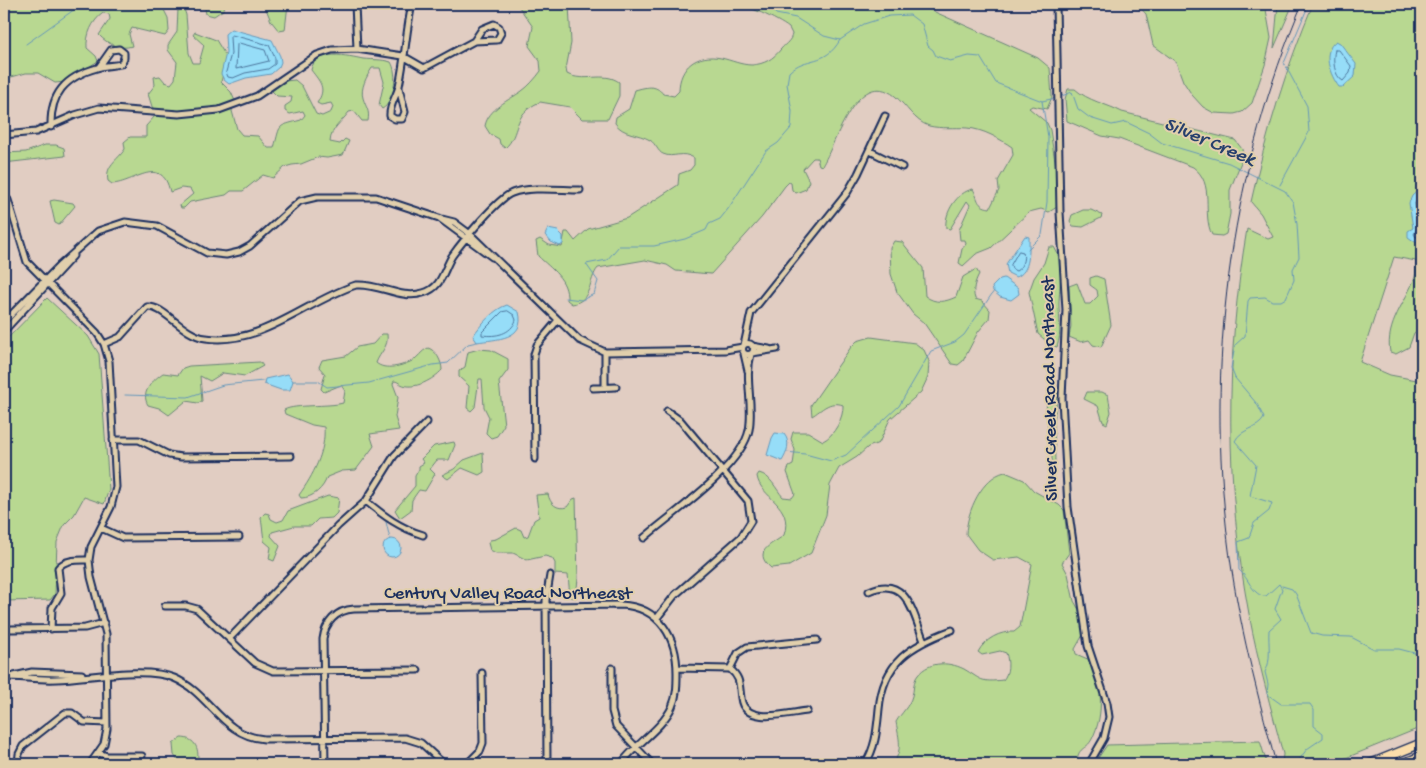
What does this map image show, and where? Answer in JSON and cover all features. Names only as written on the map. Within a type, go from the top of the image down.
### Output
[{"type":"main road","points":[[1370,764],[1422,743]]},
{"type":"main road","points":[[1402,764],[1422,756]]},
{"type":"street","points":[[355,4],[356,49]]},
{"type":"street","points":[[399,88],[405,112],[402,119],[395,119],[390,116],[390,110],[399,88],[412,4]]},
{"type":"street","name":"Silver Creek Road Northeast","points":[[1056,4],[1060,212],[1066,310],[1062,398],[1068,507],[1088,646],[1107,703],[1109,717],[1104,738],[1090,764]]},
{"type":"street","points":[[4,135],[26,135],[51,127],[75,115],[99,108],[179,114],[219,110],[257,96],[316,55],[332,50],[356,49],[403,56],[424,68],[474,41],[485,26],[494,24],[499,27],[501,33],[497,40],[474,41]]},
{"type":"street","points":[[51,127],[52,103],[62,87],[99,67],[121,64],[124,53],[119,49],[112,50],[99,67]]},
{"type":"street","points":[[644,538],[737,457],[746,442],[750,421],[748,371],[744,350],[751,313],[847,193],[870,151],[885,116]]},
{"type":"street","points":[[870,151],[902,167]]},
{"type":"street","points":[[104,344],[120,337],[147,307],[157,308],[177,325],[196,336],[225,338],[239,337],[269,328],[356,285],[367,284],[406,295],[422,294],[434,288],[440,281],[453,256],[468,236],[498,203],[511,193],[580,190]]},
{"type":"street","points":[[4,322],[78,250],[106,227],[120,222],[134,222],[165,229],[214,254],[233,254],[256,241],[296,203],[317,198],[382,198],[439,218],[468,236],[579,340],[605,352],[775,349]]},
{"type":"street","points":[[8,200],[24,256],[46,282],[97,333],[104,344],[109,361],[116,494],[91,547],[89,560],[91,577],[104,623],[107,723],[106,738],[99,753],[90,764]]},
{"type":"street","points":[[4,331],[46,282]]},
{"type":"street","points":[[535,459],[534,354],[537,345],[558,320]]},
{"type":"street","points":[[747,329],[751,350],[748,371]]},
{"type":"street","points":[[744,350],[751,350]]},
{"type":"street","points":[[605,352],[605,387]]},
{"type":"street","points":[[594,388],[616,387]]},
{"type":"street","points":[[657,618],[676,595],[742,536],[748,528],[751,512],[748,501],[723,470],[681,421],[667,411]]},
{"type":"street","points":[[230,638],[338,526],[366,501],[394,456],[427,422]]},
{"type":"street","points":[[114,440],[139,440],[175,457],[291,456]]},
{"type":"street","points":[[366,501],[406,530],[423,535]]},
{"type":"street","points":[[101,528],[123,538],[239,537]]},
{"type":"street","points":[[51,629],[51,610],[62,590],[58,568],[62,564],[72,561],[89,560]]},
{"type":"street","points":[[547,764],[546,606],[550,575]]},
{"type":"street","points":[[869,591],[885,585],[897,588],[905,597],[924,641]]},
{"type":"street","name":"Century Valley Road Northeast","points":[[326,764],[323,640],[325,628],[335,616],[344,610],[628,605],[640,608],[657,618],[667,630],[673,642],[677,668],[677,689],[672,708],[664,720],[621,764]]},
{"type":"street","points":[[165,606],[186,606],[197,609],[255,663],[266,670],[277,672],[418,670]]},
{"type":"street","points":[[12,630],[85,628],[104,623]]},
{"type":"street","points":[[865,764],[875,743],[880,696],[884,682],[903,656],[924,641],[952,630]]},
{"type":"street","points":[[730,669],[738,653],[747,647],[818,640]]},
{"type":"street","points":[[612,668],[614,721],[619,730],[652,764]]},
{"type":"street","points":[[677,668],[730,669],[738,677],[742,706],[750,713],[762,715],[807,711]]},
{"type":"street","points":[[4,677],[32,672],[88,675],[159,674],[176,679],[188,687],[230,727],[248,737],[405,738],[421,743],[444,764]]},
{"type":"street","points":[[467,764],[480,751],[483,743],[482,674]]},
{"type":"street","points":[[18,764],[19,754],[23,746],[65,713],[72,713],[84,722],[107,723]]},
{"type":"street","points":[[99,753],[107,756],[142,756]]},
{"type":"green space","points":[[4,4],[154,4],[163,8],[168,18],[169,31],[165,36],[132,28],[129,34],[132,46],[119,47],[106,41],[99,35],[110,19],[109,14],[103,13],[93,24],[87,43],[87,48],[96,56],[98,61],[65,82],[55,83],[38,73],[26,73],[4,79]]},
{"type":"green space","points":[[204,4],[226,4],[223,10],[214,16],[206,14]]},
{"type":"green space","points":[[264,4],[288,4],[285,30],[279,31],[271,21]]},
{"type":"green space","points":[[517,4],[569,4],[571,43],[566,69],[567,74],[580,78],[607,77],[619,82],[619,96],[608,119],[582,119],[570,107],[540,102],[531,107],[520,118],[513,137],[505,148],[500,144],[499,139],[490,134],[485,126],[490,115],[527,87],[541,71],[540,61],[529,46],[533,27]]},
{"type":"green space","points":[[704,4],[731,4],[714,6]]},
{"type":"green space","points":[[731,4],[917,4],[1038,58],[1050,68],[1052,97],[1047,109],[1032,106],[1029,108],[1047,123],[1050,130],[1058,180],[1057,207],[1049,212],[1041,209],[1029,212],[991,248],[976,254],[963,266],[959,263],[962,249],[966,244],[965,240],[960,240],[959,230],[970,205],[967,201],[950,229],[946,228],[949,210],[962,194],[973,189],[978,202],[982,206],[990,208],[999,190],[998,181],[1013,155],[1012,147],[979,130],[929,126],[915,117],[895,96],[882,89],[870,91],[859,99],[850,111],[822,166],[819,165],[817,158],[813,158],[803,169],[809,181],[806,189],[796,193],[792,190],[791,183],[789,182],[762,217],[711,274],[676,271],[667,265],[645,260],[598,268],[583,299],[572,304],[567,300],[567,293],[562,280],[538,256],[536,241],[540,239],[549,245],[562,247],[565,232],[568,232],[575,241],[588,229],[627,218],[678,185],[679,174],[690,170],[694,165],[694,158],[685,155],[671,156],[663,154],[650,140],[626,132],[618,127],[615,123],[616,117],[629,109],[635,90],[647,87],[654,88],[663,94],[674,96],[679,91],[682,75],[697,60],[712,57],[748,65],[761,63],[775,56],[791,38],[792,34],[789,28],[777,20],[753,9]]},
{"type":"green space","points":[[1137,4],[1265,4],[1271,38],[1265,65],[1252,103],[1242,112],[1234,114],[1214,113],[1203,107],[1183,81],[1176,62],[1153,45],[1146,14]]},
{"type":"green space","points":[[1278,4],[1293,4],[1274,48]]},
{"type":"green space","points":[[1313,4],[1422,4],[1422,327],[1414,333],[1409,347],[1396,354],[1390,352],[1389,342],[1393,323],[1415,277],[1416,269],[1416,261],[1394,257],[1360,362],[1390,375],[1422,381],[1422,727],[1331,764],[1282,764],[1283,754],[1256,650],[1241,566],[1232,470],[1232,374],[1235,325],[1247,229],[1268,239],[1273,237],[1261,214],[1251,202],[1263,151],[1278,102],[1294,52]]},
{"type":"green space","points":[[178,9],[184,9],[186,15],[189,53],[193,63],[199,63],[204,45],[193,35],[195,32],[216,40],[227,58],[221,82],[231,92],[235,101],[232,111],[237,129],[242,135],[258,136],[268,148],[274,148],[279,130],[283,125],[301,120],[305,115],[303,111],[290,114],[285,111],[285,106],[291,102],[292,97],[277,96],[272,91],[285,81],[295,80],[302,86],[316,114],[322,116],[331,112],[333,107],[331,103],[321,105],[317,103],[322,89],[311,70],[314,63],[326,56],[341,55],[391,62],[395,80],[390,100],[382,109],[379,105],[384,82],[380,68],[372,68],[362,90],[368,112],[368,121],[362,121],[354,111],[349,112],[334,129],[331,137],[330,142],[340,144],[345,139],[349,141],[343,155],[327,158],[318,157],[301,164],[285,167],[273,178],[263,175],[243,191],[231,191],[226,195],[190,202],[184,208],[181,208],[180,205],[193,194],[190,189],[181,188],[170,192],[166,181],[161,175],[146,173],[112,184],[108,181],[108,171],[125,149],[124,142],[130,137],[146,137],[146,126],[155,116],[148,94],[155,85],[154,77],[160,76],[165,82],[171,84],[175,79],[177,62],[168,50],[168,45],[177,32]]},
{"type":"green space","points":[[1068,89],[1075,89],[1092,99],[1122,112],[1235,140],[1242,149],[1243,157],[1230,190],[1230,214],[1226,234],[1222,236],[1212,235],[1209,226],[1204,182],[1200,174],[1193,167],[1119,139],[1102,136],[1067,121],[1065,99]]},
{"type":"green space","points":[[45,145],[56,145],[64,148],[65,156],[4,163],[4,153],[26,152]]},
{"type":"green space","points":[[50,201],[73,203],[75,206],[59,225],[55,223]]},
{"type":"green space","points":[[1083,210],[1091,210],[1102,215],[1101,218],[1083,227],[1073,226],[1070,221],[1072,215]]},
{"type":"green space","points":[[894,241],[902,242],[923,268],[925,296],[933,300],[944,301],[956,297],[963,277],[976,269],[979,274],[974,286],[974,296],[975,299],[982,301],[990,310],[989,319],[978,332],[963,361],[958,365],[952,364],[924,323],[913,314],[897,292],[891,274],[890,248]]},
{"type":"green space","points":[[1049,247],[1054,247],[1057,253],[1061,275],[1060,331],[1057,347],[1051,345],[1038,334],[1029,292],[1034,278],[1044,263]]},
{"type":"green space","points":[[1096,276],[1104,279],[1111,325],[1101,347],[1093,345],[1089,340],[1081,342],[1069,337],[1071,326],[1069,286],[1077,283],[1085,304],[1090,304],[1098,296],[1097,290],[1090,285],[1090,278]]},
{"type":"green space","points":[[47,298],[88,336],[99,354],[109,489],[104,504],[84,497],[74,515],[64,525],[57,542],[55,594],[50,600],[4,601],[4,342]]},
{"type":"green space","points":[[382,334],[387,334],[387,339],[376,363],[384,367],[403,365],[414,360],[428,348],[434,351],[438,357],[442,370],[434,377],[418,385],[406,386],[394,381],[393,384],[398,397],[395,417],[399,430],[370,434],[374,446],[356,470],[342,471],[327,477],[317,492],[301,498],[299,495],[314,471],[321,454],[324,427],[312,425],[285,414],[284,410],[296,407],[343,403],[345,391],[341,385],[324,392],[321,389],[325,374],[319,367],[322,360],[346,356],[357,347],[373,344]]},
{"type":"green space","points":[[871,337],[915,343],[924,350],[929,361],[928,377],[921,392],[890,419],[879,443],[868,447],[857,457],[839,468],[830,485],[826,515],[811,553],[789,566],[771,568],[765,562],[764,552],[771,544],[784,535],[786,524],[781,509],[759,484],[757,476],[759,473],[763,475],[770,480],[783,497],[792,498],[795,494],[787,472],[789,467],[793,465],[795,450],[791,439],[793,432],[808,432],[823,441],[831,435],[840,420],[843,405],[830,405],[812,416],[811,405],[851,347],[857,341]]},
{"type":"green space","points":[[479,349],[491,350],[508,359],[508,370],[499,382],[504,425],[497,436],[491,438],[486,433],[489,417],[484,407],[482,379],[479,379],[475,407],[471,411],[467,408],[469,386],[459,377],[459,371],[465,367],[468,352]]},
{"type":"green space","points":[[260,362],[263,366],[245,376],[223,373],[210,381],[200,376],[202,401],[198,403],[186,401],[169,415],[159,408],[148,405],[146,400],[149,387],[163,373],[178,375],[183,368],[189,366]]},
{"type":"green space","points":[[1053,386],[1058,390],[1054,423],[1055,462],[1053,466],[1046,412],[1047,401]]},
{"type":"green space","points":[[1087,392],[1102,392],[1108,395],[1111,412],[1107,424],[1103,422],[1098,406],[1084,399]]},
{"type":"green space","points":[[454,442],[455,445],[449,460],[437,460],[430,469],[435,474],[425,491],[419,490],[412,500],[411,510],[400,518],[395,510],[415,486],[415,476],[419,466],[424,463],[421,459],[434,446]]},
{"type":"green space","points":[[483,453],[484,472],[479,475],[462,468],[448,479],[442,475],[454,469],[464,460]]},
{"type":"green space","points":[[1005,472],[1024,480],[1034,491],[1059,505],[1064,510],[1069,553],[1062,563],[1068,574],[1074,601],[1082,615],[1084,633],[1075,649],[1076,654],[1090,660],[1097,679],[1100,709],[1096,729],[1090,743],[1078,754],[1077,764],[893,764],[899,749],[896,722],[909,703],[916,678],[925,668],[938,664],[958,666],[978,678],[990,681],[1003,680],[1006,674],[1008,664],[1006,653],[1000,651],[982,655],[978,652],[993,637],[1003,633],[1014,632],[1020,627],[1032,564],[1019,557],[993,560],[978,550],[966,534],[969,515],[977,496],[989,481]]},
{"type":"green space","points":[[548,494],[550,501],[560,508],[567,507],[576,498],[578,578],[576,598],[570,597],[568,575],[555,574],[555,563],[552,558],[545,556],[527,560],[513,553],[496,553],[490,550],[488,543],[490,540],[496,539],[516,528],[521,530],[524,537],[528,536],[534,520],[539,517],[536,495]]},
{"type":"green space","points":[[328,496],[339,498],[337,513],[332,518],[318,519],[311,526],[294,526],[272,532],[271,536],[280,546],[274,561],[269,559],[271,547],[264,541],[261,517],[265,513],[269,514],[271,519],[277,522],[283,520],[288,511]]},
{"type":"green space","points":[[181,738],[190,740],[196,746],[198,754],[197,764],[180,764],[174,755],[173,744]]},
{"type":"green space","points":[[1260,741],[1267,764],[1094,764],[1107,745]]},
{"type":"water","points":[[231,29],[272,40],[280,56],[281,62],[279,67],[271,74],[246,78],[229,84],[221,74],[226,53],[225,34]]},
{"type":"water","points":[[1336,41],[1340,43],[1356,64],[1355,76],[1343,87],[1339,87],[1328,64],[1329,51]]},
{"type":"water","points":[[1422,187],[1422,241],[1415,242],[1408,237],[1408,231],[1413,228],[1409,203],[1412,196]]},
{"type":"water","points":[[548,229],[558,231],[563,236],[563,244],[560,246],[551,242],[545,235]]},
{"type":"water","points":[[1025,236],[1029,237],[1027,266],[1016,277],[1008,273],[1006,264]]},
{"type":"water","points":[[1004,278],[1018,288],[1019,294],[1011,300],[1000,297],[993,291],[992,287],[1000,279]]},
{"type":"water","points":[[507,305],[519,312],[520,321],[514,333],[500,339],[477,342],[473,336],[488,317]]},
{"type":"water","points":[[288,374],[293,381],[290,390],[281,390],[264,384],[265,379]]},
{"type":"water","points":[[775,433],[784,434],[788,444],[782,461],[767,455]]},
{"type":"water","points":[[392,539],[398,542],[401,548],[398,554],[392,557],[386,554],[383,548],[386,542]]},
{"type":"waterway","points":[[26,44],[82,4]]},
{"type":"waterway","name":"Silver Creek","points":[[768,4],[776,14],[796,18],[824,36],[840,40],[864,24],[889,16],[910,15],[922,24],[928,46],[936,56],[950,61],[969,56],[980,57],[996,83],[1042,101],[1056,98]]},
{"type":"waterway","points":[[1280,185],[1309,132],[1307,106],[1284,63],[1309,4]]},
{"type":"waterway","points":[[565,298],[582,300],[594,294],[598,281],[586,264],[607,260],[619,246],[654,246],[685,239],[706,230],[709,224],[720,219],[766,151],[778,143],[791,128],[792,111],[787,84],[789,72],[802,64],[822,58],[840,40]]},
{"type":"waterway","name":"Silver Creek","points":[[1059,97],[1072,92],[1078,109],[1090,118],[1112,125],[1126,122],[1149,133],[1162,143],[1229,163],[1285,191],[1293,202],[1297,224],[1299,257],[1293,269],[1294,280],[1286,298],[1281,301],[1272,301],[1265,297],[1250,298],[1248,301],[1245,336],[1235,345],[1231,368],[1235,378],[1257,404],[1264,418],[1258,425],[1241,434],[1235,441],[1256,465],[1250,496],[1272,503],[1269,511],[1254,523],[1249,538],[1238,542],[1239,570],[1254,590],[1266,596],[1279,584],[1282,589],[1275,609],[1281,619],[1269,630],[1269,657],[1265,672],[1268,684],[1267,694],[1281,704],[1310,704],[1314,710],[1314,726],[1323,733],[1323,738],[1307,749],[1296,764]]},
{"type":"waterway","points":[[1028,249],[1042,235],[1047,202],[1048,137],[1042,101]]},
{"type":"waterway","points":[[786,452],[805,454],[831,461],[846,455],[899,406],[931,351],[955,342],[964,335],[994,291]]},
{"type":"waterway","points":[[293,381],[318,381],[327,387],[369,383],[433,365],[448,363],[468,344],[477,342]]},
{"type":"waterway","points":[[125,395],[188,397],[223,385],[263,381]]},
{"type":"waterway","points":[[386,522],[390,539]]},
{"type":"waterway","points":[[1282,586],[1292,589],[1296,594],[1311,633],[1322,636],[1351,637],[1374,649],[1399,649],[1422,655]]},
{"type":"railway","points":[[1276,764],[1260,705],[1234,585],[1226,524],[1221,458],[1220,392],[1224,325],[1231,259],[1243,194],[1258,129],[1278,66],[1302,4]]}]
